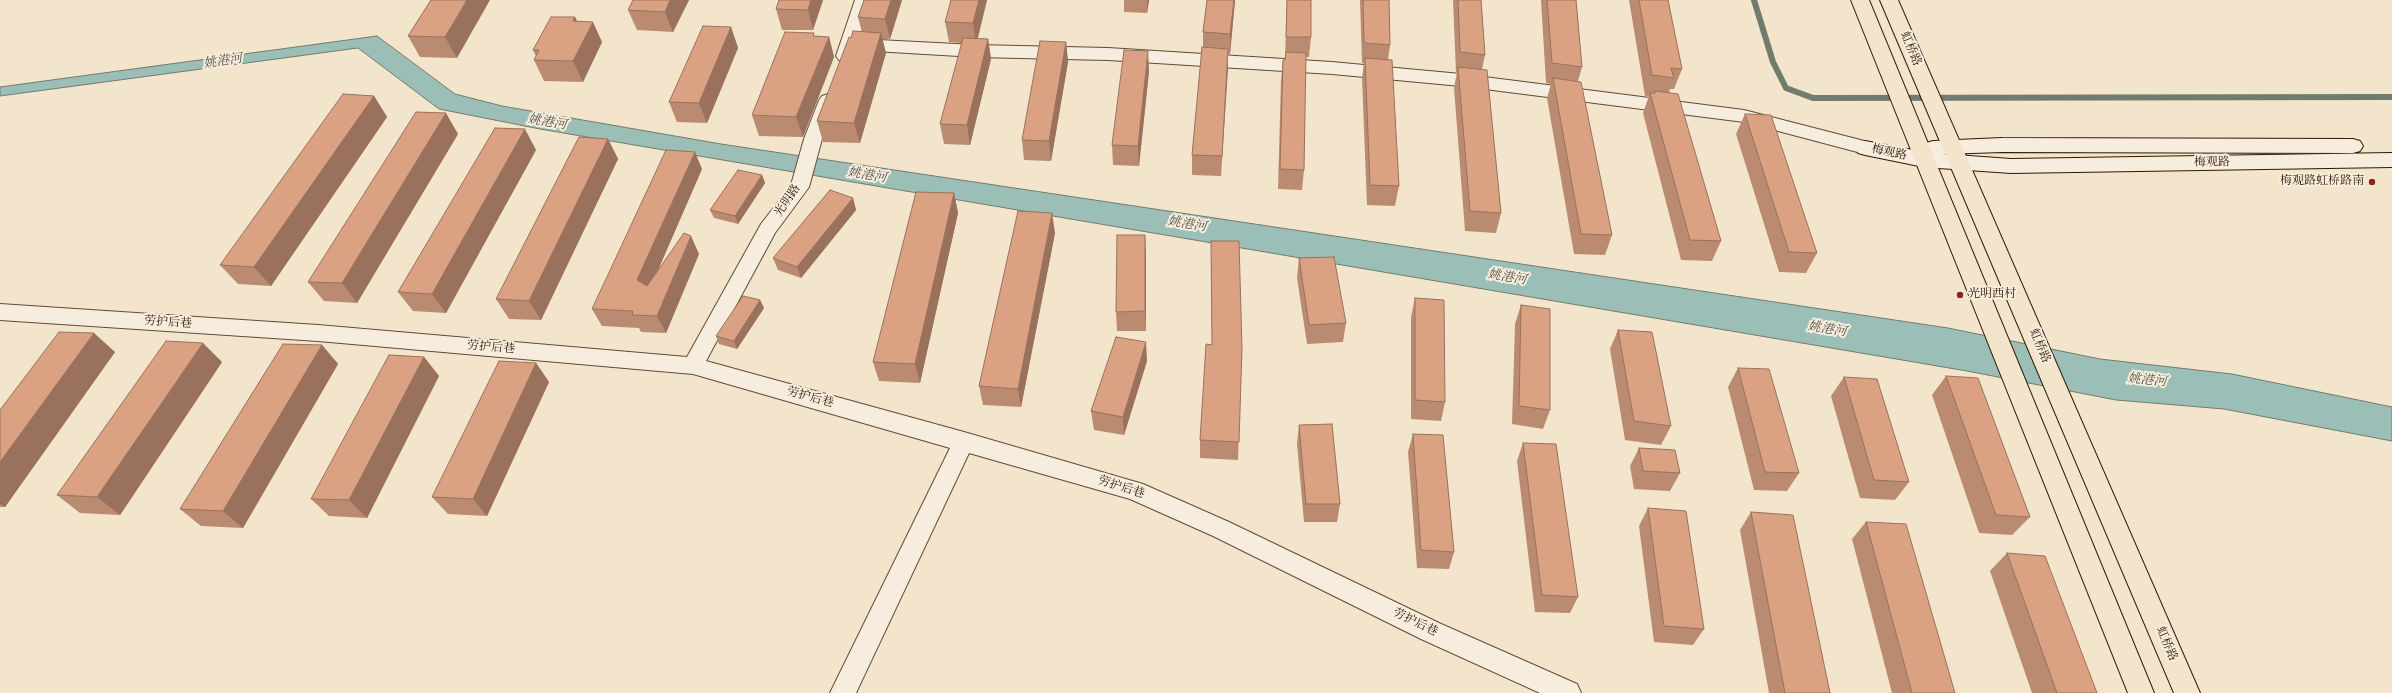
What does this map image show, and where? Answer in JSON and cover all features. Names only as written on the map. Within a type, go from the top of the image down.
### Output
[{"type":"main road","points":[[1860,0],[1921,154],[2141,693]]},
{"type":"main road","name":"虹桥路","points":[[1889,0],[2038,343],[2187,693]]},
{"type":"street","name":"光明路","points":[[693,366],[768,229],[800,188],[811,147],[850,44],[863,0]]},
{"type":"street","points":[[850,44],[976,51],[1108,54],[1332,68],[1461,80],[1744,116],[1865,148]]},
{"type":"street","name":"梅观路","points":[[1957,156],[2002,145],[2392,146]]},
{"type":"street","name":"梅观路","points":[[1865,148],[1957,156],[2011,166],[2392,160]]},
{"type":"street","name":"劳护后巷","points":[[0,312],[318,333],[693,366],[964,441],[1135,491],[1222,529],[1430,631],[1568,693]]},
{"type":"street","points":[[843,693],[964,441]]},
{"type":"water","name":"姚港河","points":[[377,36],[455,94],[502,106],[721,144],[1948,328],[2100,359],[2232,374],[2392,407],[2392,441],[2224,409],[2116,400],[1967,371],[540,129],[439,109],[358,48],[0,96],[0,87]]},
{"type":"building","points":[[431,0],[467,0],[445,37],[408,36]]},
{"type":"building","points":[[633,0],[670,0],[665,12],[628,10]]},
{"type":"building","points":[[779,0],[811,0],[808,10],[776,9]]},
{"type":"building","points":[[864,0],[891,0],[885,19],[858,17]]},
{"type":"building","points":[[951,0],[979,0],[973,23],[945,22]]},
{"type":"building","points":[[1207,0],[1234,0],[1230,34],[1203,32]]},
{"type":"building","points":[[1287,0],[1311,0],[1311,37],[1286,37]]},
{"type":"building","points":[[1363,0],[1389,0],[1390,45],[1364,43]]},
{"type":"building","points":[[1458,0],[1481,0],[1485,55],[1460,52]]},
{"type":"building","points":[[1547,0],[1576,0],[1582,67],[1552,63]]},
{"type":"building","points":[[1639,0],[1668,0],[1682,69],[1671,68],[1674,78],[1652,75]]},
{"type":"building","points":[[551,17],[575,17],[573,21],[593,22],[573,61],[534,60],[539,50],[533,50]]},
{"type":"building","points":[[703,26],[731,27],[699,103],[669,102]]},
{"type":"building","points":[[853,31],[881,33],[854,123],[817,121],[849,37],[851,38]]},
{"type":"building","points":[[785,32],[814,33],[813,36],[829,37],[796,117],[752,115]]},
{"type":"building","points":[[963,38],[988,39],[967,125],[940,124]]},
{"type":"building","points":[[1040,41],[1066,42],[1049,141],[1022,140]]},
{"type":"building","points":[[1202,47],[1228,49],[1222,156],[1192,155]]},
{"type":"building","points":[[1124,50],[1148,51],[1138,146],[1112,145]]},
{"type":"building","points":[[1286,52],[1306,53],[1304,170],[1280,169],[1283,60],[1285,60]]},
{"type":"building","points":[[1365,58],[1392,60],[1399,186],[1370,185]]},
{"type":"building","points":[[1458,67],[1487,70],[1501,213],[1470,211]]},
{"type":"building","points":[[1553,78],[1581,82],[1612,235],[1581,234]]},
{"type":"building","points":[[1655,91],[1678,94],[1721,241],[1690,240],[1650,93],[1655,93]]},
{"type":"building","points":[[343,94],[374,96],[254,267],[220,265]]},
{"type":"building","points":[[416,112],[446,113],[342,283],[308,282]]},
{"type":"building","points":[[1745,114],[1771,115],[1817,253],[1789,252]]},
{"type":"building","points":[[495,128],[525,129],[432,294],[398,292]]},
{"type":"building","points":[[579,137],[608,139],[529,301],[496,299]]},
{"type":"building","points":[[666,150],[695,152],[637,280],[647,286],[684,233],[691,236],[657,316],[632,315],[633,311],[592,309]]},
{"type":"building","points":[[738,170],[762,175],[735,216],[710,210]]},
{"type":"building","points":[[830,190],[853,198],[797,267],[773,258]]},
{"type":"building","points":[[916,192],[954,193],[915,364],[873,362]]},
{"type":"building","points":[[1018,211],[1052,213],[1018,389],[979,386]]},
{"type":"building","points":[[1117,235],[1145,235],[1145,311],[1116,312]]},
{"type":"building","points":[[1211,241],[1239,241],[1242,349],[1239,442],[1200,440],[1206,344],[1212,345]]},
{"type":"building","points":[[1334,257],[1346,323],[1309,325],[1299,258]]},
{"type":"building","points":[[743,296],[760,300],[734,341],[716,336]]},
{"type":"building","points":[[1415,298],[1444,300],[1445,402],[1415,400]]},
{"type":"building","points":[[1521,305],[1550,309],[1550,410],[1519,406]]},
{"type":"building","points":[[1618,330],[1652,332],[1671,426],[1634,421]]},
{"type":"building","points":[[59,332],[94,333],[0,462],[0,410]]},
{"type":"building","points":[[1116,337],[1146,342],[1123,417],[1091,411]]},
{"type":"building","points":[[166,341],[203,343],[97,497],[57,495]]},
{"type":"building","points":[[283,344],[322,345],[223,511],[180,509]]},
{"type":"building","points":[[389,355],[424,357],[349,500],[311,499]]},
{"type":"building","points":[[499,361],[536,363],[473,499],[432,497]]},
{"type":"building","points":[[1738,368],[1769,369],[1799,473],[1765,472]]},
{"type":"building","points":[[1946,376],[1978,378],[2030,517],[1996,515]]},
{"type":"building","points":[[1844,377],[1877,379],[1909,482],[1874,480]]},
{"type":"building","points":[[1332,424],[1340,504],[1306,504],[1299,425]]},
{"type":"building","points":[[1413,434],[1443,435],[1454,552],[1421,550]]},
{"type":"building","points":[[1523,443],[1556,444],[1578,597],[1542,595]]},
{"type":"building","points":[[1639,448],[1675,450],[1680,473],[1643,471]]},
{"type":"building","points":[[1648,508],[1686,511],[1704,629],[1664,626]]},
{"type":"building","points":[[1751,512],[1793,515],[1830,693],[1785,693]]},
{"type":"building","points":[[1866,522],[1906,524],[1955,693],[1912,693]]},
{"type":"building","points":[[2007,553],[2045,556],[2097,693],[2057,693]]},
{"type":"waterway","points":[[1754,0],[1773,62],[1786,88],[1813,98],[2392,97]]},
{"type":"place","name":"梅观路虹桥路南","points":[[2372,182]]},
{"type":"place","name":"光明西村","points":[[1960,295]]}]
